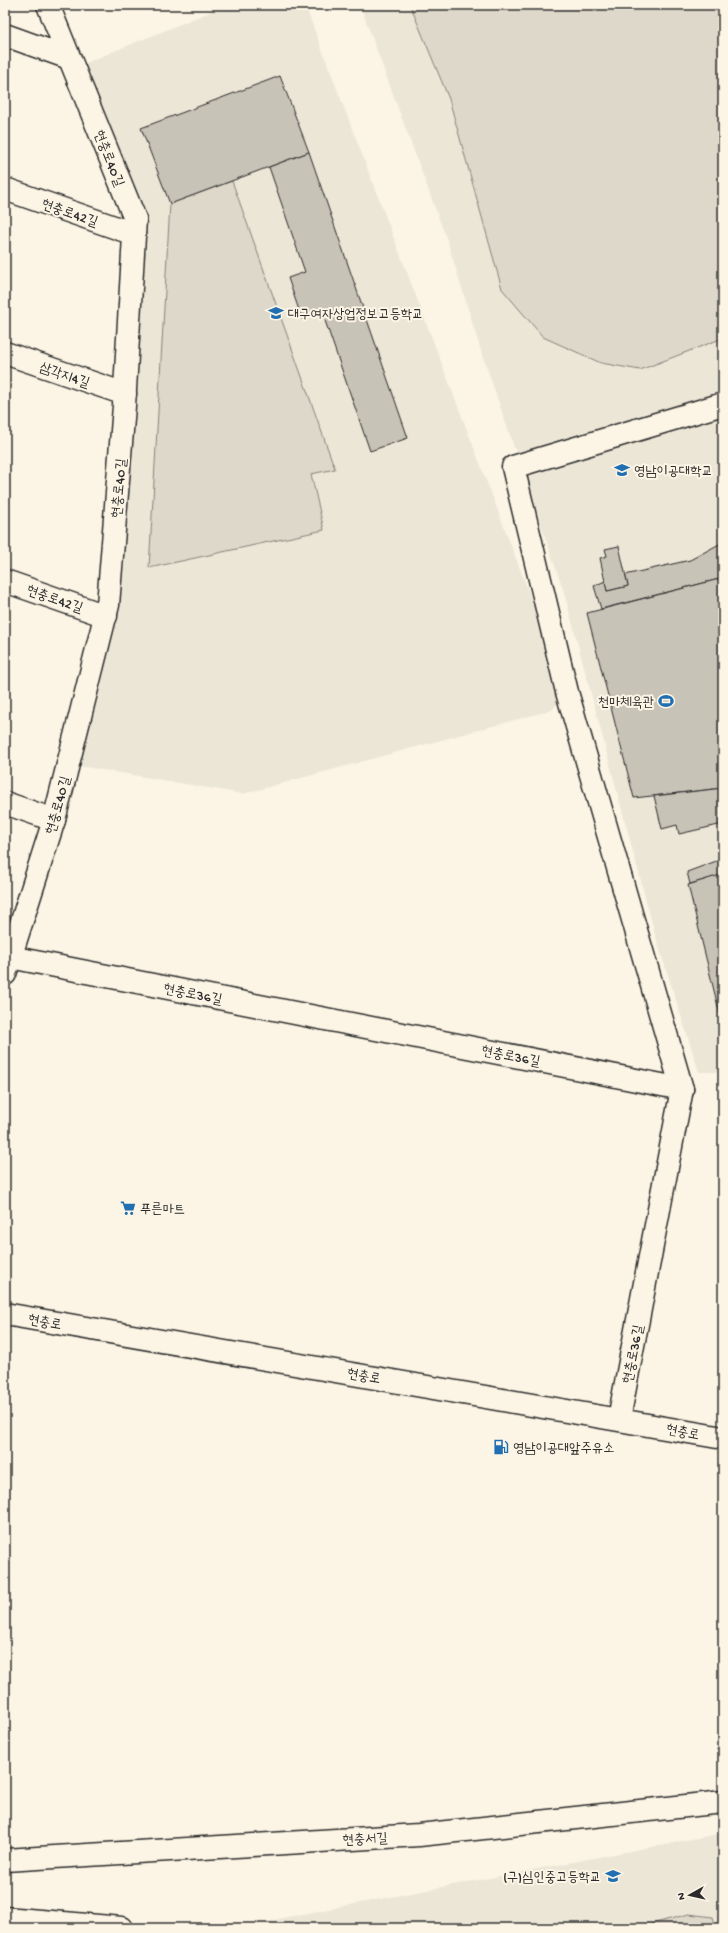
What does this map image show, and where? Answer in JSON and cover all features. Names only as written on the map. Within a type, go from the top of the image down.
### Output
[{"type":"street","name":"현충로40길","points":[[8,966],[54,820],[108,605],[125,394],[135,220],[48,5]]},
{"type":"street","points":[[5,35],[69,58]]},
{"type":"street","name":"현충로42길","points":[[5,189],[134,234]]},
{"type":"street","name":"삼각지4길","points":[[5,353],[125,394]]},
{"type":"street","points":[[682,1088],[567,692],[513,467],[723,404]]},
{"type":"street","name":"현충로42길","points":[[5,581],[106,616]]},
{"type":"street","points":[[5,803],[54,820]]},
{"type":"street","name":"현충로36길","points":[[8,966],[682,1088],[620,1419]]},
{"type":"street","name":"현충로","points":[[5,1314],[723,1438]]},
{"type":"street","name":"현충서길","points":[[5,1860],[419,1835],[723,1802]]},
{"type":"street","points":[[5,1918],[122,1928]]},
{"type":"shaded area","name":"대구여자상업정보고등학교","points":[[227,5],[305,5],[567,692],[552,710],[243,794],[68,764],[106,616],[135,220],[73,68]]},
{"type":"shaded area","name":"영남이공대학교","points":[[360,5],[723,5],[723,1074],[719,1072],[699,1072],[656,938],[564,592],[480,348],[448,243]]},
{"type":"shaded area","points":[[410,5],[723,5],[723,338],[640,370],[601,363],[543,337],[502,289],[449,99]]},
{"type":"shaded area","points":[[232,181],[335,469],[311,474],[324,530],[149,568],[170,204]]},
{"type":"shaded area","name":"(구)심인중고등학교","points":[[723,1833],[723,1928],[245,1928],[282,1918]]},
{"type":"shaded area","points":[[689,1914],[713,1917],[716,1928],[636,1928]]},
{"type":"building","points":[[280,76],[309,152],[170,204],[141,128]]},
{"type":"building","name":"대구여자상업정보고등학교","points":[[309,152],[408,438],[370,451],[322,312],[302,319],[288,278],[305,272],[269,167]]},
{"type":"building","points":[[723,542],[723,578],[601,609],[594,586],[605,581],[607,591],[628,586],[625,575],[690,560]]},
{"type":"building","points":[[619,546],[628,586],[607,591],[600,558],[607,556],[605,549]]},
{"type":"building","name":"천마체육관","points":[[723,578],[723,788],[634,798],[587,613]]},
{"type":"building","points":[[723,788],[723,824],[679,834],[677,825],[662,829],[654,796]]},
{"type":"building","points":[[719,860],[722,875],[690,884],[687,872]]},
{"type":"building","points":[[723,874],[723,1027],[688,885]]},
{"type":"place","name":"대구여자상업정보고등학교","points":[[276,313]]},
{"type":"place","name":"영남이공대학교","points":[[622,470]]},
{"type":"place","name":"천마체육관","points":[[666,701]]},
{"type":"place","name":"푸른마트","points":[[128,1208]]},
{"type":"place","name":"영남이공대앞주유소","points":[[501,1447]]},
{"type":"place","name":"(구)심인중고등학교","points":[[613,1876]]}]
